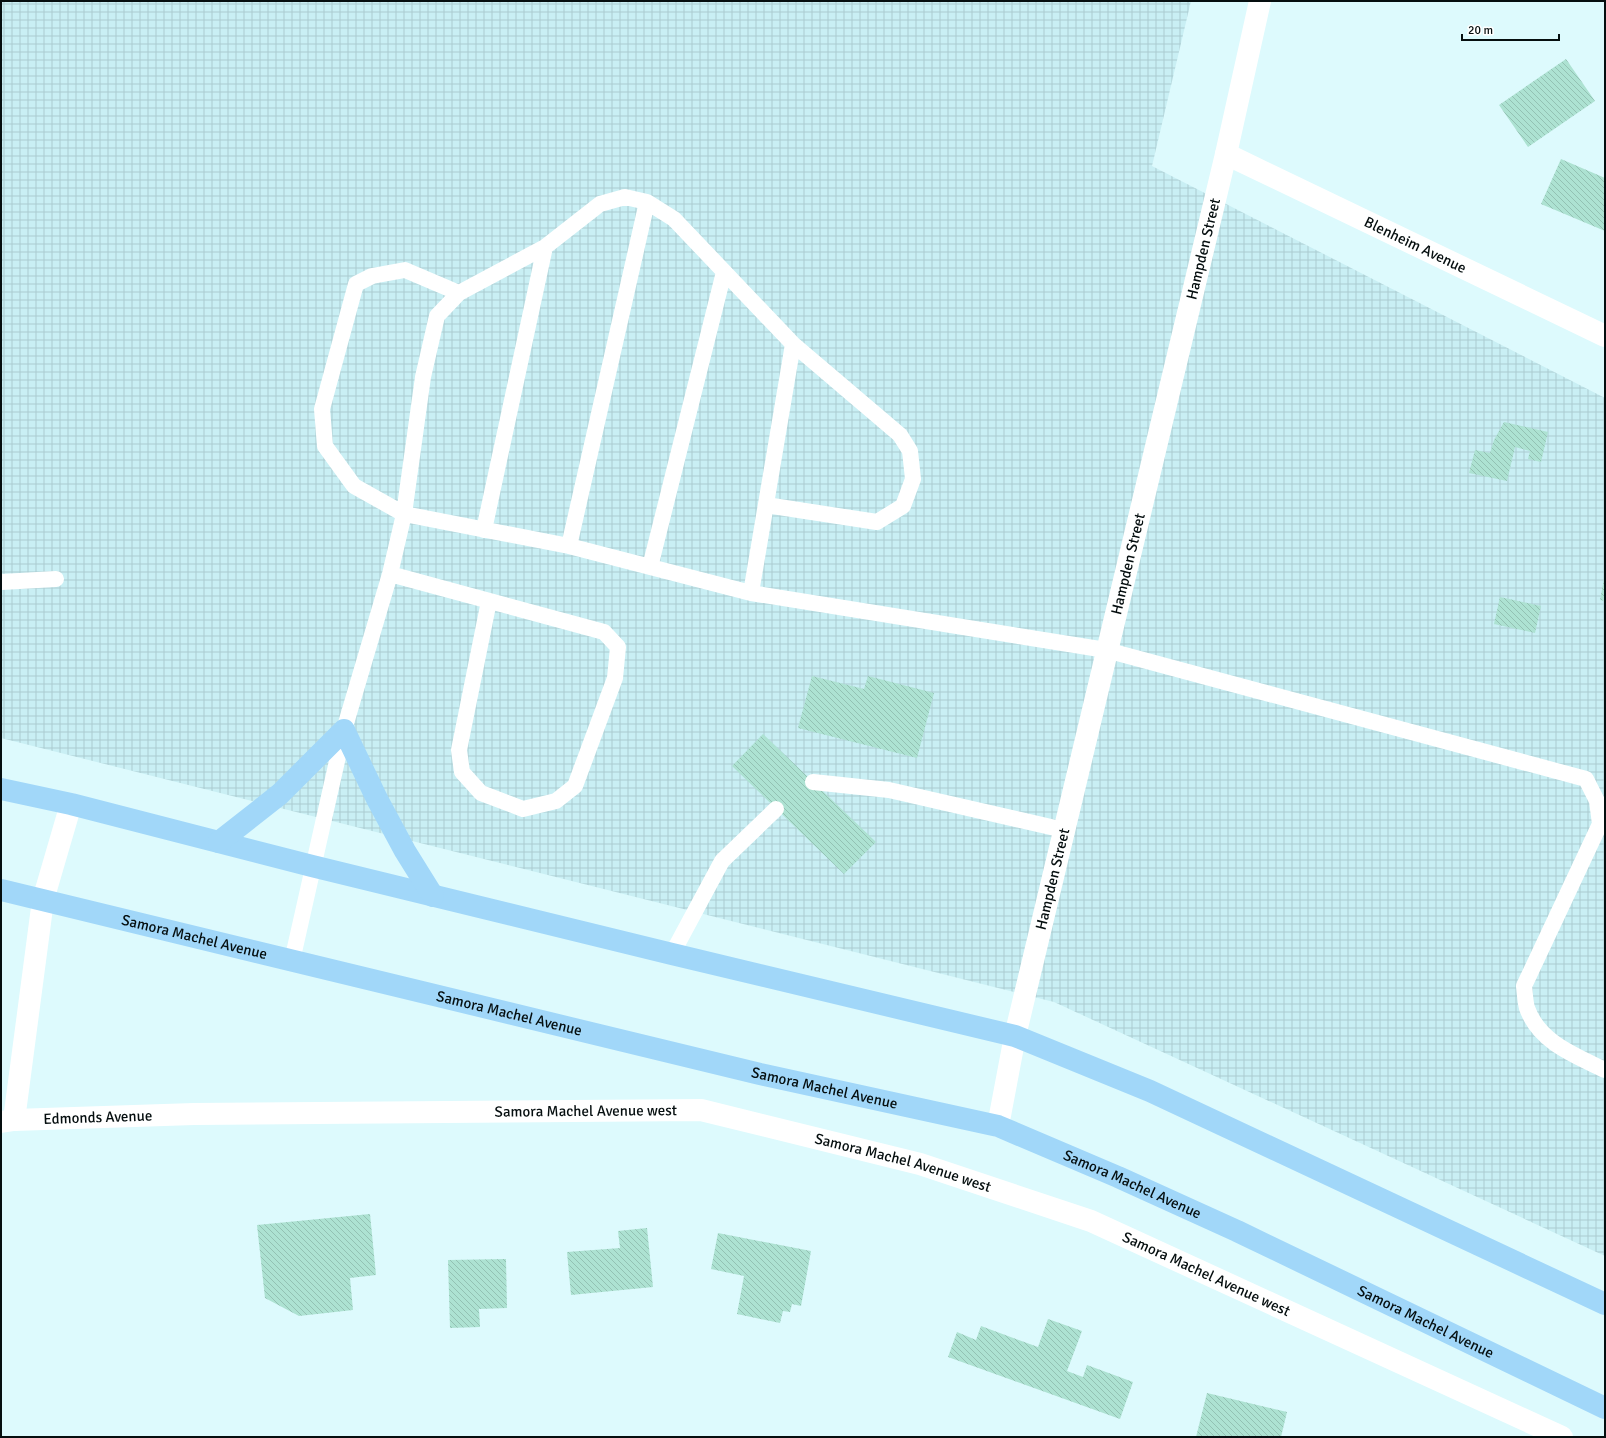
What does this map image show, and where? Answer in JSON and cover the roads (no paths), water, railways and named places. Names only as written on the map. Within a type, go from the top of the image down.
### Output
[{"type":"highway","points":[[219,842],[280,794],[344,730],[380,805],[405,851],[433,896]]},
{"type":"highway","points":[[1,789],[71,804],[433,896],[1015,1036],[1150,1091],[1605,1304]]},
{"type":"highway","name":"Samora Machel Avenue","points":[[1,890],[752,1072],[998,1126],[1118,1177],[1237,1231],[1605,1408]]},
{"type":"street","name":"Hampden Street","points":[[998,1126],[1015,1036],[1106,650],[1226,154],[1258,2]]},
{"type":"street","name":"Blenheim Avenue","points":[[1226,154],[1605,336]]},
{"type":"street","points":[[7,1121],[43,900],[71,804]]},
{"type":"street","name":"Samora Machel Avenue west","points":[[194,1114],[701,1110],[920,1164],[1091,1221],[1562,1437]]},
{"type":"street","name":"Edmonds Avenue","points":[[7,1121],[194,1114]]},
{"type":"lane","points":[[292,961],[312,866],[344,730],[390,574],[404,514],[423,377],[437,316],[459,293],[545,247],[600,204],[625,197],[647,202],[674,219],[793,344],[900,435],[910,450],[913,479],[903,506],[877,522],[766,505]]},
{"type":"lane","points":[[569,546],[647,202]]},
{"type":"lane","points":[[484,530],[545,247]]},
{"type":"lane","points":[[459,293],[405,270],[372,276],[356,284],[322,408],[325,446],[354,486],[404,514],[569,546],[752,592],[1106,650],[1586,779],[1598,801],[1600,824],[1524,986],[1526,1006],[1534,1024],[1558,1048],[1605,1070]]},
{"type":"lane","points":[[650,567],[724,272]]},
{"type":"lane","points":[[752,592],[793,344]]},
{"type":"lane","points":[[390,574],[604,632],[618,647],[615,678],[575,786],[556,801],[523,809],[481,793],[462,772],[459,750],[489,601]]},
{"type":"lane","points":[[1,582],[56,579]]},
{"type":"lane","points":[[813,782],[889,790],[1064,830]]},
{"type":"lane","points":[[672,954],[722,861],[776,809]]}]
